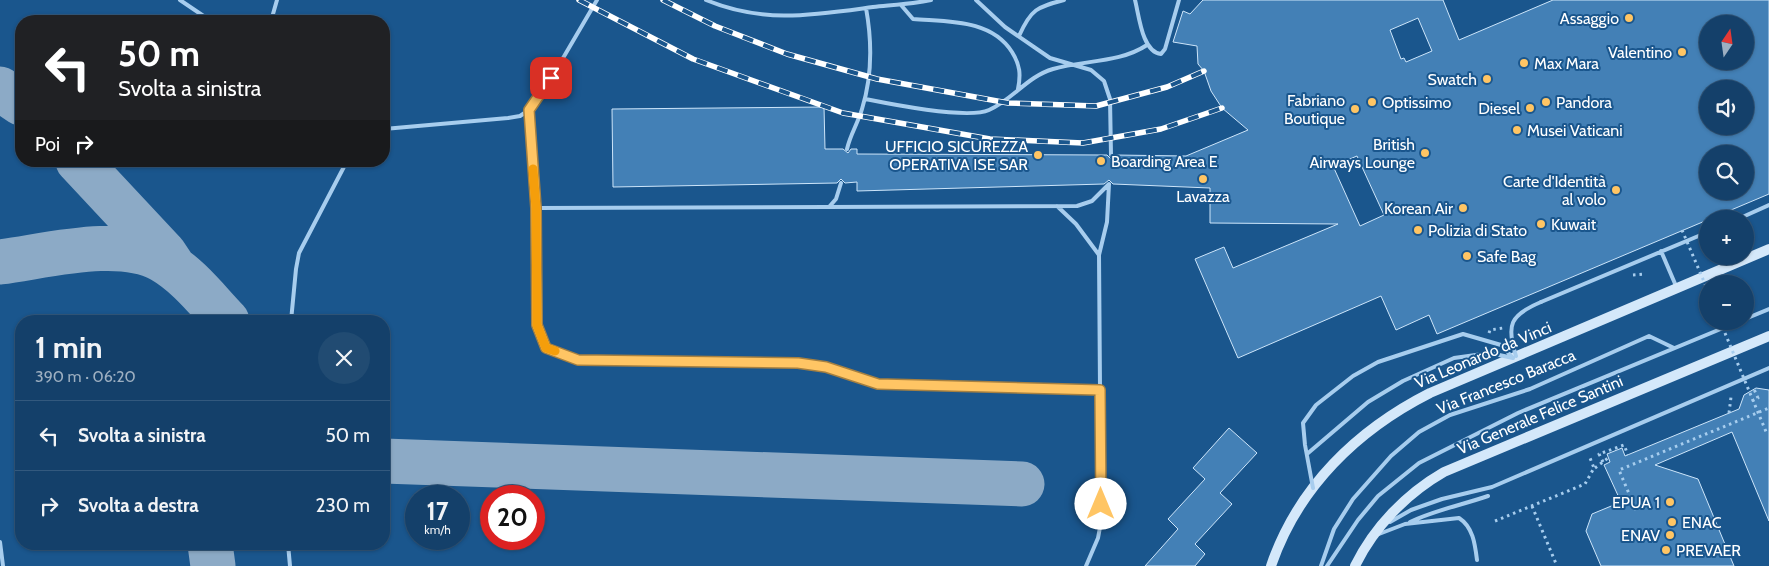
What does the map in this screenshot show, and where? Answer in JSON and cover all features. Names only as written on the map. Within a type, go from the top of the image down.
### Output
[{"type":"main road","name":"Via Leonardo da Vinci","points":[[1271,566],[1289,526],[1334,461],[1350,445],[1391,414],[1430,393],[1769,249]]},
{"type":"main road","name":"Via Generale Felice Santini","points":[[1354,566],[1372,537],[1393,512],[1418,489],[1444,472],[1769,336]]},
{"type":"lane","points":[[180,0],[202,15]]},
{"type":"lane","points":[[273,15],[277,0]]},
{"type":"lane","points":[[390,128],[520,116],[529,110],[542,94],[597,0]]},
{"type":"lane","points":[[706,0],[741,13],[767,16],[805,15],[931,0]]},
{"type":"lane","points":[[879,0],[880,6]]},
{"type":"lane","points":[[976,0],[1005,27],[1050,58],[1066,65],[1090,70],[1104,81],[1108,90],[1111,155]]},
{"type":"lane","points":[[1019,36],[1031,13],[1039,7],[1064,0]]},
{"type":"lane","points":[[1135,0],[1148,45],[1154,52],[1161,54],[1179,0]]},
{"type":"lane","points":[[901,4],[913,19],[979,26],[1000,37],[1018,62],[1021,71],[1018,89]]},
{"type":"lane","points":[[847,149],[865,98],[870,60],[866,8]]},
{"type":"lane","points":[[865,98],[900,105],[976,114],[989,110],[1048,70],[1066,65],[1126,56],[1148,45]]},
{"type":"lane","points":[[529,110],[536,208],[537,325],[546,348],[578,360],[798,363],[826,367],[878,384],[1100,390]]},
{"type":"lane","points":[[292,315],[299,253],[344,167]]},
{"type":"lane","points":[[829,207],[836,199],[841,183]]},
{"type":"lane","points":[[536,208],[1056,206],[1086,204],[1109,184],[1107,222],[1099,255],[1100,522],[1098,538],[1086,566]]},
{"type":"lane","points":[[1056,206],[1076,224],[1099,255]]},
{"type":"lane","points":[[1754,212],[1769,206]]},
{"type":"lane","points":[[1515,357],[1510,336],[1513,322],[1519,313],[1530,306],[1699,236]]},
{"type":"lane","points":[[1661,252],[1677,288]]},
{"type":"lane","points":[[1754,315],[1769,309]]},
{"type":"lane","name":"Via Francesco Baracca","points":[[1327,566],[1358,520],[1378,496],[1420,463],[1518,413],[1718,330]]},
{"type":"lane","points":[[1314,488],[1304,422],[1308,414],[1330,392],[1378,362],[1462,334],[1501,345],[1515,357]]},
{"type":"lane","name":"Via Francesco Baracca","points":[[1321,566],[1334,530],[1352,499],[1391,456],[1419,432],[1450,415],[1530,389],[1649,336],[1674,348]]},
{"type":"lane","points":[[1308,454],[1368,402],[1403,380],[1462,357],[1490,353],[1515,357]]},
{"type":"lane","points":[[1381,526],[1411,510],[1492,487],[1769,368]]},
{"type":"lane","points":[[1372,537],[1436,511],[1460,506],[1488,496]]},
{"type":"lane","points":[[1405,524],[1459,518],[1466,522],[1472,535],[1477,560]]},
{"type":"lane","points":[[0,542],[3,566]]},
{"type":"lane","points":[[289,550],[290,566]]},
{"type":"path","points":[[1682,230],[1701,275]]},
{"type":"path","points":[[1724,330],[1766,434]]},
{"type":"path","points":[[1746,391],[1761,384]]},
{"type":"path","points":[[1752,401],[1758,398],[1753,387]]},
{"type":"path","points":[[1728,413],[1731,397],[1738,394]]},
{"type":"path","points":[[1636,510],[1619,470],[1769,408]]},
{"type":"path","points":[[1603,462],[1600,454],[1624,445],[1628,455]]},
{"type":"path","points":[[1590,458],[1594,468]]},
{"type":"path","points":[[1495,521],[1585,484],[1594,468],[1608,458]]},
{"type":"path","points":[[1532,506],[1557,566]]},
{"type":"building","points":[[1203,0],[1443,0],[1459,40],[1553,0],[1769,0],[1769,194],[1731,210],[1699,210],[1699,224],[1437,334],[1429,315],[1396,330],[1381,296],[1238,358],[1195,259],[1224,247],[1233,268],[1338,224],[1210,223],[1210,188],[1113,184],[1109,180],[1104,184],[857,191],[857,182],[845,183],[841,179],[837,183],[613,187],[612,109],[824,107],[825,149],[843,149],[848,153],[851,149],[857,149],[857,154],[1107,155],[1111,159],[1115,155],[1186,156],[1248,130],[1222,108],[1211,91],[1204,71],[1198,64],[1197,46],[1173,42],[1183,11],[1190,14]],"holes":[[[1418,18],[1432,51],[1406,62],[1404,58],[1401,59],[1390,30]],[[1357,156],[1384,215],[1360,226],[1333,166]]]},
{"type":"building","points":[[1756,388],[1769,390],[1769,521],[1732,432],[1655,465],[1698,479],[1734,566],[1601,566],[1586,531],[1592,514],[1621,502],[1604,465],[1610,462],[1607,454],[1622,448],[1625,456],[1739,409],[1744,395]]},
{"type":"building","points":[[1229,428],[1257,453],[1220,493],[1232,504],[1195,544],[1205,554],[1195,566],[1145,566],[1178,529],[1168,519],[1205,479],[1193,468]]},
{"type":"taxiway","points":[[0,89],[15,99]]},
{"type":"taxiway","points":[[84,167],[164,253],[172,265]]},
{"type":"taxiway","points":[[0,262],[83,250],[126,249],[145,253],[162,260],[180,273],[197,288],[222,315]]},
{"type":"taxiway","points":[[390,461],[1022,484]]},
{"type":"taxiway","points":[[211,550],[213,566]]},
{"type":"railway","points":[[579,0],[693,59],[843,113],[990,139],[1083,143],[1161,129],[1222,108]]},
{"type":"railway","points":[[663,0],[715,26],[787,54],[877,79],[1008,103],[1096,106],[1167,87],[1204,71]]},
{"type":"slow traffic","points":[[533,169],[536,208],[537,325],[546,348],[555,351]]},
{"type":"place","name":"Assaggio","points":[[1629,18]]},
{"type":"place","name":"Valentino","points":[[1682,52]]},
{"type":"place","name":"Max Mara","points":[[1524,63]]},
{"type":"place","name":"Swatch","points":[[1487,79]]},
{"type":"place","name":"Optissimo","points":[[1372,102]]},
{"type":"place","name":"Pandora","points":[[1546,102]]},
{"type":"place","name":"Diesel","points":[[1530,108]]},
{"type":"place","name":"Fabriano Boutique","points":[[1355,109]]},
{"type":"place","name":"Musei Vaticani","points":[[1517,130]]},
{"type":"place","name":"British Airways Lounge","points":[[1425,153]]},
{"type":"place","name":"UFFICIO SICUREZZA OPERATIVA ISE SAR","points":[[1038,155]]},
{"type":"place","name":"Boarding Area E","points":[[1101,161]]},
{"type":"place","name":"Lavazza","points":[[1203,179]]},
{"type":"place","name":"Carte d'Identità al volo","points":[[1616,190]]},
{"type":"place","name":"Korean Air","points":[[1463,208]]},
{"type":"place","name":"Kuwait","points":[[1541,224]]},
{"type":"place","name":"Polizia di Stato","points":[[1418,230]]},
{"type":"place","name":"Safe Bag","points":[[1467,256]]},
{"type":"place","name":"EPUA 1","points":[[1670,502]]},
{"type":"place","name":"ENAC","points":[[1672,522]]},
{"type":"place","name":"ENAV","points":[[1670,535]]},
{"type":"place","name":"PREVAER","points":[[1666,550]]},
{"type":"route","points":[[551,78],[542,94],[529,110],[536,208],[537,325],[546,348],[578,360],[815,364],[878,384],[1100,390],[1101,504]]}]
